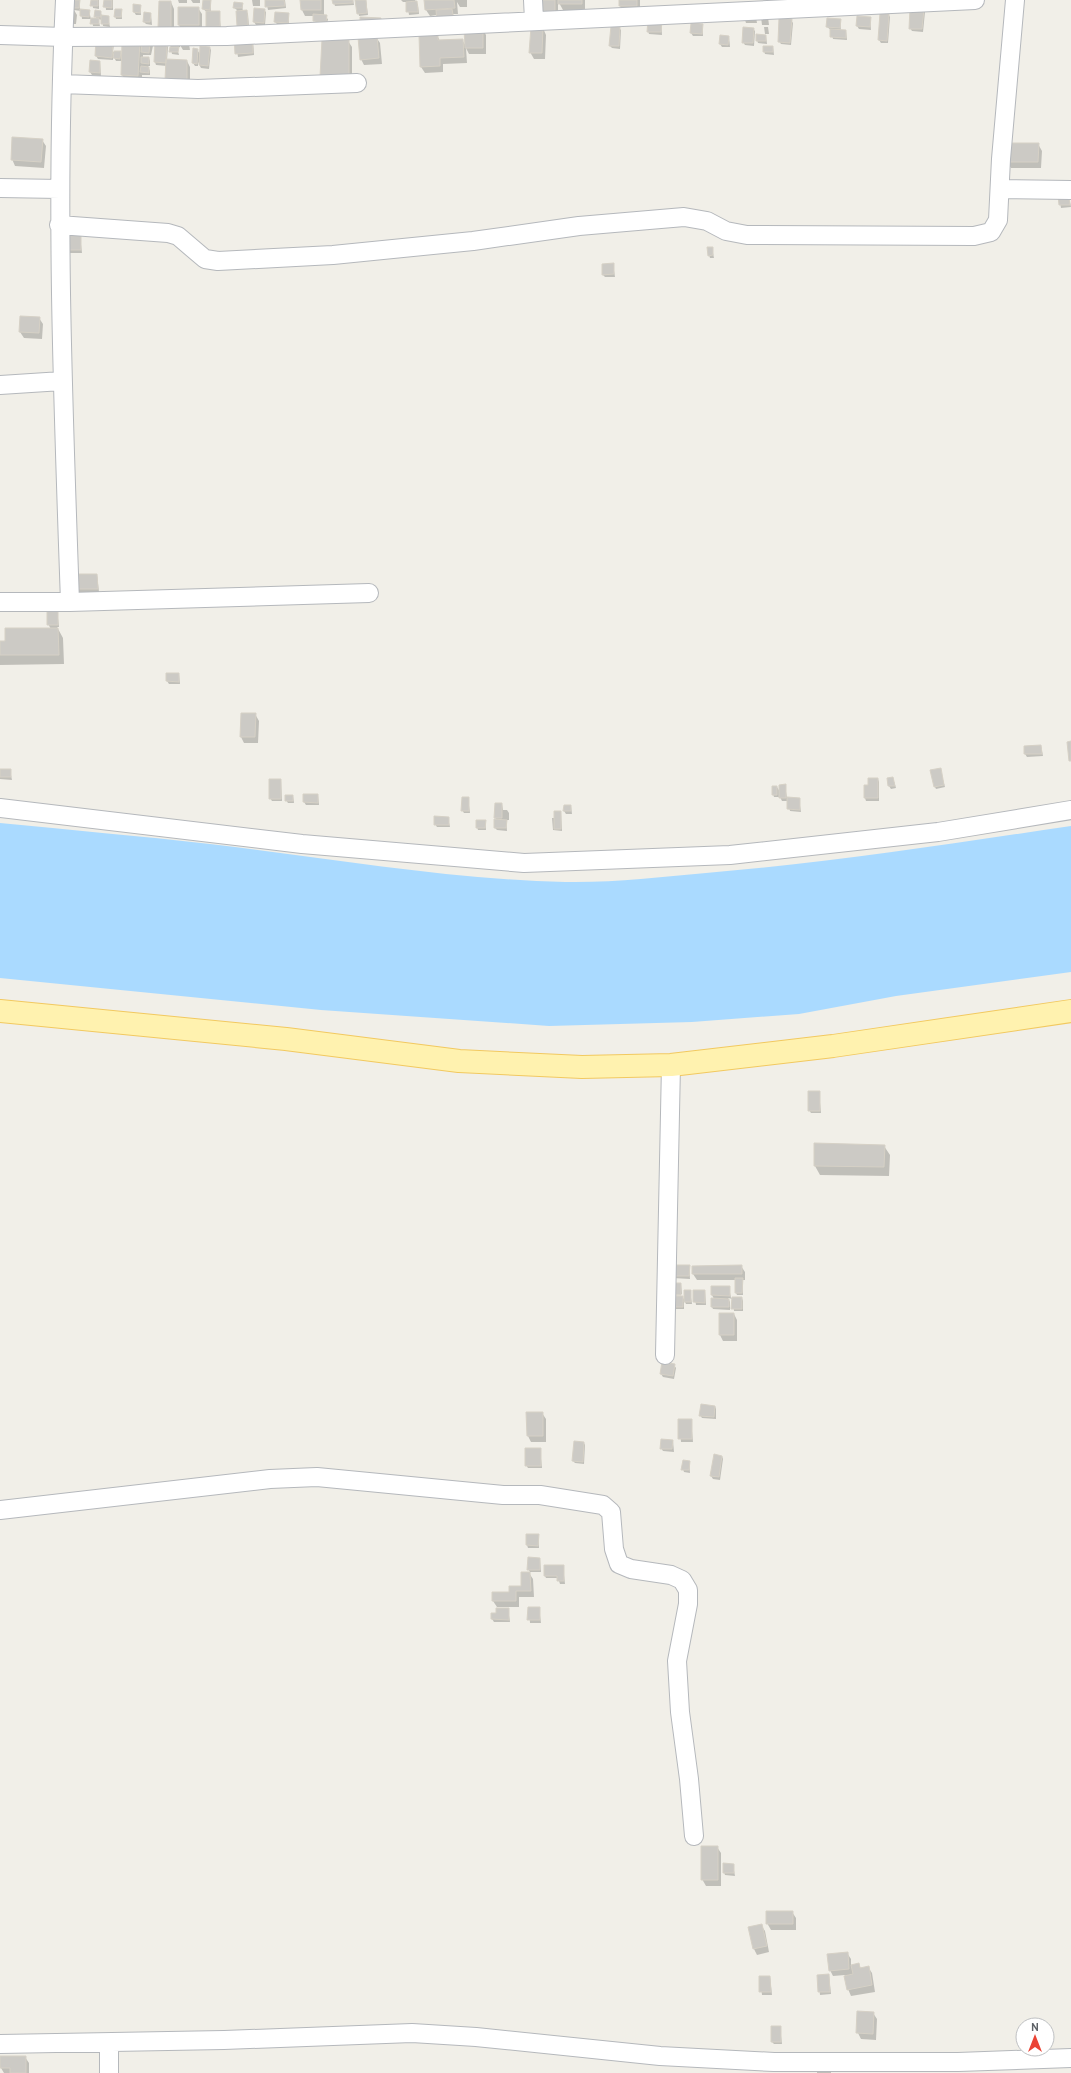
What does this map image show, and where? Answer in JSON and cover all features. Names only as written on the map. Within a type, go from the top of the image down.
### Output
[{"type":"main road","points":[[0,1011],[286,1039],[459,1061],[582,1067],[671,1065],[833,1046],[1071,1011]]},
{"type":"street","points":[[66,0],[62,84],[59,225],[62,381],[70,602]]},
{"type":"street","points":[[533,0],[534,20]]},
{"type":"street","points":[[0,35],[64,38],[227,36],[534,20],[975,0]]},
{"type":"street","points":[[59,225],[168,233],[178,236],[205,259],[218,261],[333,255],[473,241],[579,226],[684,217],[707,220],[726,231],[747,235],[974,236],[991,232],[998,220],[1015,0]]},
{"type":"street","points":[[62,84],[198,89],[357,83]]},
{"type":"street","points":[[0,188],[60,189]]},
{"type":"street","points":[[1000,189],[1071,190]]},
{"type":"street","points":[[0,385],[62,381]]},
{"type":"street","points":[[0,602],[70,602],[369,593]]},
{"type":"street","points":[[0,808],[302,844],[524,863],[730,855],[938,832],[1071,810]]},
{"type":"street","points":[[665,1355],[671,1065]]},
{"type":"street","points":[[0,1510],[270,1479],[317,1477],[503,1495],[540,1495],[603,1505],[611,1512],[614,1550],[619,1564],[631,1569],[672,1575],[682,1580],[688,1590],[688,1604],[677,1661],[680,1712],[689,1779],[694,1836]]},
{"type":"street","points":[[0,2044],[109,2043],[412,2033],[476,2037],[660,2056],[774,2062],[958,2062],[1071,2058]]},
{"type":"street","points":[[109,2043],[109,2073]]},
{"type":"water","points":[[0,823],[210,844],[476,877],[565,882],[600,882],[752,869],[888,852],[1071,826],[1071,972],[896,996],[799,1014],[692,1022],[549,1026],[321,1010],[0,978]]},
{"type":"building","points":[[71,0],[80,0],[79,8],[71,8]]},
{"type":"building","points":[[91,0],[98,0],[98,6],[90,6]]},
{"type":"building","points":[[104,0],[112,0],[112,8],[103,7]]},
{"type":"building","points":[[203,0],[211,0],[210,10],[202,9]]},
{"type":"building","points":[[265,0],[284,0],[285,6],[265,7]]},
{"type":"building","points":[[300,0],[321,0],[321,10],[301,10]]},
{"type":"building","points":[[332,0],[353,0],[353,3],[333,4]]},
{"type":"building","points":[[355,0],[366,0],[367,13],[357,14]]},
{"type":"building","points":[[424,0],[454,0],[455,8],[425,10]]},
{"type":"building","points":[[537,0],[555,0],[555,11],[537,12]]},
{"type":"building","points":[[558,0],[582,0],[582,4],[558,4]]},
{"type":"building","points":[[619,0],[637,0],[637,6],[619,6]]},
{"type":"building","points":[[159,1],[171,1],[171,28],[158,28]]},
{"type":"building","points":[[417,1],[418,12],[406,12],[406,2]]},
{"type":"building","points":[[234,2],[243,3],[242,8],[233,8]]},
{"type":"building","points":[[133,4],[141,5],[140,13],[133,12]]},
{"type":"building","points":[[178,7],[199,7],[199,25],[178,25]]},
{"type":"building","points":[[254,8],[265,9],[264,23],[253,22]]},
{"type":"building","points":[[910,8],[924,9],[922,29],[909,29]]},
{"type":"building","points":[[80,9],[90,10],[89,17],[80,16]]},
{"type":"building","points":[[115,9],[122,9],[121,17],[114,17]]},
{"type":"building","points":[[452,9],[454,20],[437,22],[436,10]]},
{"type":"building","points":[[95,10],[101,11],[101,17],[94,17]]},
{"type":"building","points":[[247,10],[248,25],[237,26],[236,11]]},
{"type":"building","points":[[206,11],[220,11],[220,26],[206,27]]},
{"type":"building","points":[[144,12],[151,13],[150,22],[143,22]]},
{"type":"building","points":[[275,12],[289,13],[288,23],[274,22]]},
{"type":"building","points":[[880,13],[889,14],[887,41],[878,40]]},
{"type":"building","points":[[313,14],[327,15],[326,22],[313,21]]},
{"type":"building","points":[[101,15],[109,16],[109,24],[101,24]]},
{"type":"building","points":[[857,16],[871,17],[870,27],[856,26]]},
{"type":"building","points":[[360,17],[381,18],[381,22],[360,20]]},
{"type":"building","points":[[91,18],[99,18],[99,24],[90,24]]},
{"type":"building","points":[[779,18],[792,19],[790,43],[778,42]]},
{"type":"building","points":[[827,18],[841,19],[840,28],[826,27]]},
{"type":"building","points":[[648,20],[662,21],[661,32],[647,32]]},
{"type":"building","points":[[691,23],[703,24],[702,34],[690,33]]},
{"type":"building","points":[[611,26],[620,27],[619,46],[609,46]]},
{"type":"building","points":[[483,27],[483,48],[465,48],[464,28]]},
{"type":"building","points":[[531,27],[543,27],[542,53],[529,53]]},
{"type":"building","points":[[743,27],[754,28],[753,43],[742,43]]},
{"type":"building","points":[[830,29],[846,30],[846,38],[830,37]]},
{"type":"building","points":[[438,34],[438,40],[463,39],[464,57],[440,58],[440,66],[420,67],[419,35]]},
{"type":"building","points":[[756,34],[766,35],[766,41],[756,41]]},
{"type":"building","points":[[720,35],[729,36],[728,45],[719,44]]},
{"type":"building","points":[[252,36],[253,53],[235,54],[234,37]]},
{"type":"building","points":[[377,36],[379,58],[360,60],[358,37]]},
{"type":"building","points":[[96,39],[113,40],[112,58],[95,56]]},
{"type":"building","points":[[322,39],[349,40],[349,76],[320,77]]},
{"type":"building","points":[[122,42],[140,42],[138,76],[121,75]]},
{"type":"building","points":[[142,42],[150,43],[149,53],[141,52]]},
{"type":"building","points":[[155,42],[167,43],[166,63],[154,62]]},
{"type":"building","points":[[200,46],[210,47],[208,66],[199,65]]},
{"type":"building","points":[[763,46],[773,46],[773,52],[763,52]]},
{"type":"building","points":[[170,47],[179,47],[178,52],[169,52]]},
{"type":"building","points":[[193,48],[198,49],[197,64],[192,63]]},
{"type":"building","points":[[114,51],[121,51],[120,59],[113,58]]},
{"type":"building","points":[[141,57],[149,57],[149,64],[141,63]]},
{"type":"building","points":[[166,59],[187,60],[187,81],[165,80]]},
{"type":"building","points":[[90,60],[100,61],[100,73],[89,72]]},
{"type":"building","points":[[141,66],[149,67],[149,73],[140,72]]},
{"type":"building","points":[[12,137],[43,139],[41,162],[11,160]]},
{"type":"building","points":[[1007,143],[1039,143],[1038,162],[1006,162]]},
{"type":"building","points":[[1058,196],[1069,196],[1070,205],[1059,205]]},
{"type":"building","points":[[66,235],[81,235],[81,250],[67,250]]},
{"type":"building","points":[[707,247],[713,247],[713,255],[708,256]]},
{"type":"building","points":[[614,263],[614,274],[602,275],[602,264]]},
{"type":"building","points":[[20,316],[40,317],[39,333],[19,332]]},
{"type":"building","points":[[77,574],[97,574],[98,589],[77,589]]},
{"type":"building","points":[[47,608],[58,608],[58,625],[47,625]]},
{"type":"building","points":[[5,628],[58,628],[59,655],[0,655],[0,641],[5,641]]},
{"type":"building","points":[[166,673],[179,673],[179,682],[166,681]]},
{"type":"building","points":[[241,713],[256,713],[255,737],[240,737]]},
{"type":"building","points":[[1071,741],[1071,761],[1069,761],[1067,742]]},
{"type":"building","points":[[1041,745],[1042,754],[1024,754],[1024,746]]},
{"type":"building","points":[[941,768],[944,785],[934,787],[930,770]]},
{"type":"building","points":[[0,769],[11,769],[11,777],[0,777]]},
{"type":"building","points":[[893,777],[895,786],[888,786],[887,778]]},
{"type":"building","points":[[868,778],[878,778],[878,798],[864,798],[864,785],[868,785]]},
{"type":"building","points":[[269,779],[281,779],[281,799],[269,799]]},
{"type":"building","points":[[786,784],[786,798],[779,798],[779,785]]},
{"type":"building","points":[[772,786],[777,786],[777,795],[772,795]]},
{"type":"building","points":[[303,794],[318,794],[318,803],[303,802]]},
{"type":"building","points":[[285,795],[293,795],[293,801],[285,801]]},
{"type":"building","points":[[462,797],[469,797],[469,811],[461,811]]},
{"type":"building","points":[[787,797],[800,798],[800,810],[787,809]]},
{"type":"building","points":[[495,803],[502,803],[502,818],[494,818]]},
{"type":"building","points":[[564,805],[571,805],[571,811],[563,811]]},
{"type":"building","points":[[554,811],[561,811],[561,829],[554,829]]},
{"type":"building","points":[[434,816],[449,817],[449,825],[434,825]]},
{"type":"building","points":[[494,819],[507,820],[506,828],[494,828]]},
{"type":"building","points":[[476,820],[486,820],[485,828],[476,828]]},
{"type":"building","points":[[808,1091],[820,1091],[820,1111],[808,1111]]},
{"type":"building","points":[[814,1143],[885,1145],[884,1167],[814,1166]]},
{"type":"building","points":[[670,1265],[690,1265],[689,1276],[670,1276]]},
{"type":"building","points":[[742,1265],[742,1274],[692,1274],[692,1266]]},
{"type":"building","points":[[735,1278],[743,1278],[742,1293],[735,1293]]},
{"type":"building","points":[[668,1283],[681,1283],[681,1295],[668,1294]]},
{"type":"building","points":[[711,1286],[730,1286],[730,1296],[711,1295]]},
{"type":"building","points":[[684,1290],[691,1290],[691,1302],[684,1302]]},
{"type":"building","points":[[693,1290],[705,1290],[705,1303],[693,1302]]},
{"type":"building","points":[[668,1296],[683,1296],[683,1307],[669,1307]]},
{"type":"building","points":[[732,1297],[742,1297],[742,1309],[731,1309]]},
{"type":"building","points":[[711,1298],[729,1299],[729,1307],[711,1307]]},
{"type":"building","points":[[719,1313],[734,1313],[734,1335],[719,1335]]},
{"type":"building","points":[[662,1362],[675,1364],[673,1376],[660,1374]]},
{"type":"building","points":[[701,1404],[715,1406],[714,1417],[699,1416]]},
{"type":"building","points":[[526,1412],[543,1412],[543,1436],[527,1436]]},
{"type":"building","points":[[678,1419],[692,1419],[692,1439],[678,1439]]},
{"type":"building","points":[[661,1439],[673,1440],[672,1449],[660,1449]]},
{"type":"building","points":[[574,1441],[584,1442],[583,1462],[572,1461]]},
{"type":"building","points":[[525,1448],[541,1448],[541,1466],[525,1466]]},
{"type":"building","points":[[714,1454],[722,1456],[719,1477],[710,1476]]},
{"type":"building","points":[[683,1460],[690,1461],[689,1470],[681,1470]]},
{"type":"building","points":[[526,1534],[539,1534],[538,1546],[526,1545]]},
{"type":"building","points":[[528,1557],[540,1558],[540,1570],[527,1570]]},
{"type":"building","points":[[544,1565],[564,1565],[564,1581],[557,1581],[557,1576],[544,1576]]},
{"type":"building","points":[[521,1572],[530,1572],[531,1591],[516,1591],[516,1601],[492,1601],[492,1592],[509,1592],[509,1586],[521,1586]]},
{"type":"building","points":[[528,1607],[540,1607],[540,1620],[527,1620]]},
{"type":"building","points":[[496,1608],[509,1608],[509,1620],[491,1619],[491,1613],[496,1613]]},
{"type":"building","points":[[701,1846],[718,1846],[718,1880],[701,1880]]},
{"type":"building","points":[[723,1863],[734,1864],[734,1873],[723,1873]]},
{"type":"building","points":[[766,1911],[793,1911],[793,1924],[766,1924]]},
{"type":"building","points":[[762,1924],[767,1946],[753,1949],[748,1927]]},
{"type":"building","points":[[848,1952],[849,1969],[829,1971],[827,1954]]},
{"type":"building","points":[[859,1963],[860,1968],[869,1966],[872,1985],[847,1990],[844,1976],[853,1974],[851,1965]]},
{"type":"building","points":[[829,1974],[830,1992],[818,1992],[817,1975]]},
{"type":"building","points":[[759,1976],[770,1976],[771,1992],[759,1992]]},
{"type":"building","points":[[857,2011],[874,2012],[873,2034],[856,2033]]},
{"type":"building","points":[[771,2026],[781,2026],[781,2042],[771,2042]]},
{"type":"building","points":[[0,2056],[26,2056],[26,2073],[10,2073],[10,2068],[0,2068]]}]
